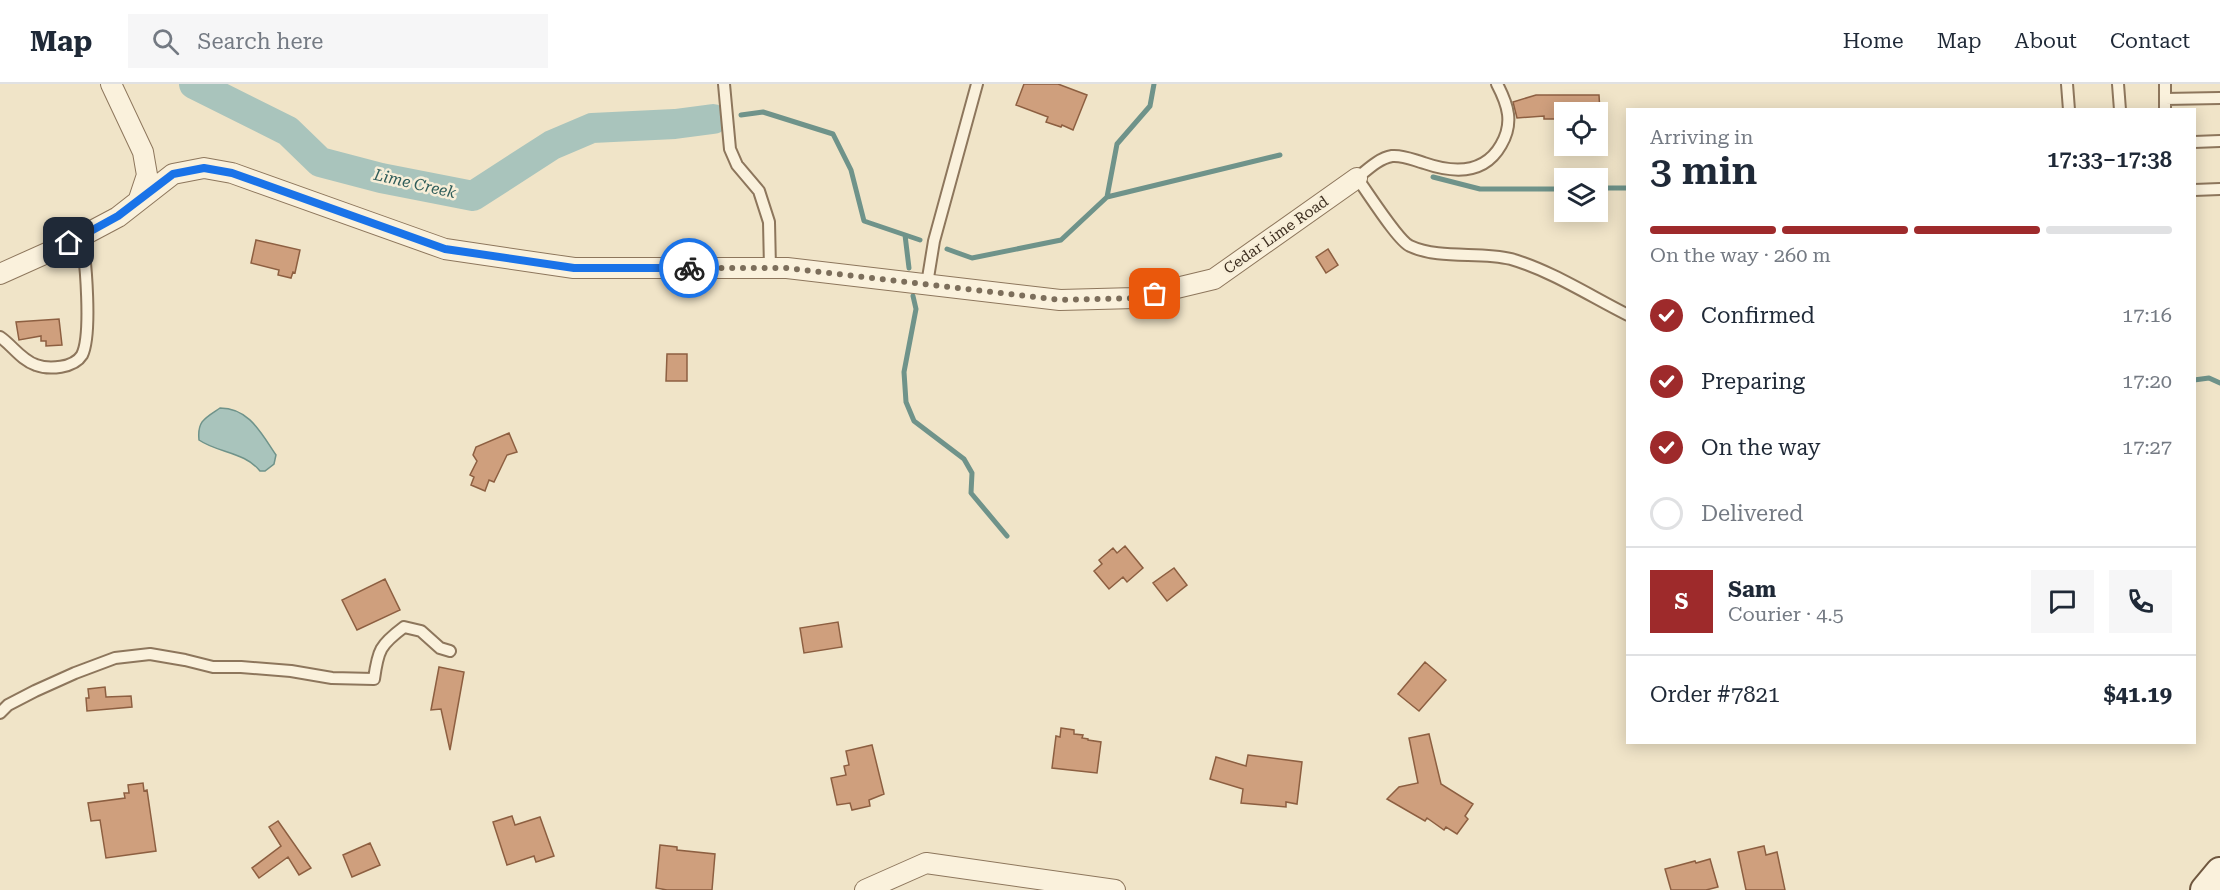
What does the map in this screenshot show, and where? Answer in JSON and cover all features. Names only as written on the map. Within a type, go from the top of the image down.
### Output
[{"type":"main road","points":[[2205,890],[2220,872]]},
{"type":"street","points":[[111,84],[143,152],[147,175],[139,199]]},
{"type":"street","name":"Cedar Lime Road","points":[[0,274],[118,216],[173,174],[204,168],[232,173],[445,249],[574,268],[787,268],[1071,300],[1135,298],[1214,279],[1357,178]]},
{"type":"street","points":[[866,890],[926,863],[1115,890]]},
{"type":"lane","points":[[724,84],[730,149],[737,165],[759,191],[769,222],[770,268]]},
{"type":"lane","points":[[927,284],[934,241],[977,84]]},
{"type":"lane","points":[[1497,84],[1506,101],[1510,126],[1498,150],[1486,163],[1456,171],[1411,159],[1388,157],[1357,178],[1387,221],[1409,246],[1438,252],[1509,259],[1536,268],[1626,314]]},
{"type":"lane","points":[[2067,84],[2069,108]]},
{"type":"lane","points":[[2118,84],[2120,108]]},
{"type":"lane","points":[[2165,84],[2165,104],[2220,98]]},
{"type":"lane","points":[[2196,142],[2220,141]]},
{"type":"lane","points":[[2196,190],[2220,189]]},
{"type":"lane","points":[[0,336],[24,358],[44,367],[66,365],[76,362],[81,357],[87,319],[87,264],[81,236]]},
{"type":"lane","points":[[0,713],[8,705],[34,691],[115,658],[150,654],[213,667],[291,671],[332,678],[374,679],[378,653],[389,638],[404,627],[421,631],[440,648],[450,651]]},
{"type":"water","points":[[220,408],[239,412],[253,423],[276,455],[274,464],[265,471],[260,471],[247,460],[199,440],[201,424]]},
{"type":"building","points":[[1024,84],[1058,84],[1087,95],[1073,130],[1046,122],[1048,117],[1016,105]]},
{"type":"building","points":[[1536,95],[1599,95],[1599,102],[1554,102],[1554,119],[1544,119],[1544,116],[1517,118],[1513,102]]},
{"type":"building","points":[[256,240],[300,250],[295,273],[293,272],[291,278],[278,275],[279,270],[251,263]]},
{"type":"building","points":[[1328,249],[1338,265],[1326,273],[1316,257]]},
{"type":"building","points":[[59,319],[62,345],[46,346],[46,341],[41,341],[41,336],[19,340],[16,322]]},
{"type":"building","points":[[667,354],[687,354],[687,381],[666,381]]},
{"type":"building","points":[[509,433],[517,452],[507,455],[494,482],[489,480],[485,491],[471,485],[474,477],[470,475],[477,461],[473,455],[476,447]]},
{"type":"building","points":[[1125,546],[1143,568],[1127,582],[1123,577],[1109,589],[1094,571],[1102,564],[1099,560],[1113,548],[1117,553]]},
{"type":"building","points":[[1174,568],[1187,585],[1167,601],[1153,583]]},
{"type":"building","points":[[385,579],[400,610],[357,630],[342,600]]},
{"type":"building","points":[[838,622],[842,647],[804,653],[800,628]]},
{"type":"building","points":[[1425,662],[1446,680],[1419,711],[1398,694]]},
{"type":"building","points":[[439,667],[464,672],[450,750],[441,709],[431,710]]},
{"type":"building","points":[[105,687],[106,697],[131,696],[132,707],[87,711],[88,689]]},
{"type":"building","points":[[1061,728],[1074,730],[1074,734],[1083,735],[1082,738],[1101,742],[1097,773],[1052,768],[1056,736],[1060,737]]},
{"type":"building","points":[[1429,734],[1441,784],[1473,804],[1465,816],[1468,819],[1457,834],[1446,827],[1444,830],[1427,818],[1425,821],[1387,799],[1399,787],[1418,783],[1409,738]]},
{"type":"building","points":[[872,745],[884,794],[869,800],[870,806],[852,810],[850,803],[837,805],[831,778],[846,775],[844,766],[849,765],[846,751]]},
{"type":"building","points":[[1248,755],[1302,762],[1297,804],[1286,802],[1286,807],[1241,803],[1243,789],[1210,779],[1216,757],[1246,766]]},
{"type":"building","points":[[143,783],[144,791],[147,790],[156,851],[106,858],[100,820],[91,821],[88,803],[125,798],[124,793],[129,793],[128,785]]},
{"type":"building","points":[[512,816],[515,825],[540,817],[554,856],[536,862],[534,856],[507,865],[493,822]]},
{"type":"building","points":[[278,821],[311,868],[299,875],[288,857],[259,878],[252,868],[281,846],[269,827]]},
{"type":"building","points":[[370,843],[380,865],[352,877],[343,855]]},
{"type":"building","points":[[660,845],[677,847],[677,850],[715,854],[712,890],[656,888]]},
{"type":"building","points":[[1764,846],[1766,855],[1777,852],[1785,890],[1746,890],[1738,852]]},
{"type":"building","points":[[1710,859],[1718,887],[1706,890],[1671,890],[1665,869]]},
{"type":"waterway","name":"Lime Creek","points":[[194,84],[288,131],[320,162],[381,178],[473,196],[552,145],[592,128],[675,124],[713,119]]},
{"type":"waterway","name":"Lime Creek","points":[[947,249],[972,258],[1061,240],[1107,197],[1117,144],[1150,106],[1154,84]]},
{"type":"waterway","name":"Lime Creek","points":[[741,115],[763,112],[833,134],[851,170],[864,221],[920,240]]},
{"type":"waterway","points":[[1107,197],[1280,155]]},
{"type":"waterway","points":[[1433,177],[1480,189],[1554,189]]},
{"type":"waterway","points":[[1608,188],[1626,188]]},
{"type":"waterway","points":[[905,235],[909,268]]},
{"type":"waterway","points":[[913,296],[916,309],[904,372],[906,402],[914,421],[964,459],[972,473],[971,493],[1007,536]]},
{"type":"waterway","points":[[2196,380],[2209,378],[2220,383]]},
{"type":"way so far","points":[[689,268],[787,268],[1060,300],[1135,298],[1155,294]]},
{"type":"route","points":[[69,243],[118,216],[173,174],[204,168],[232,173],[445,249],[574,268],[689,268]]}]
